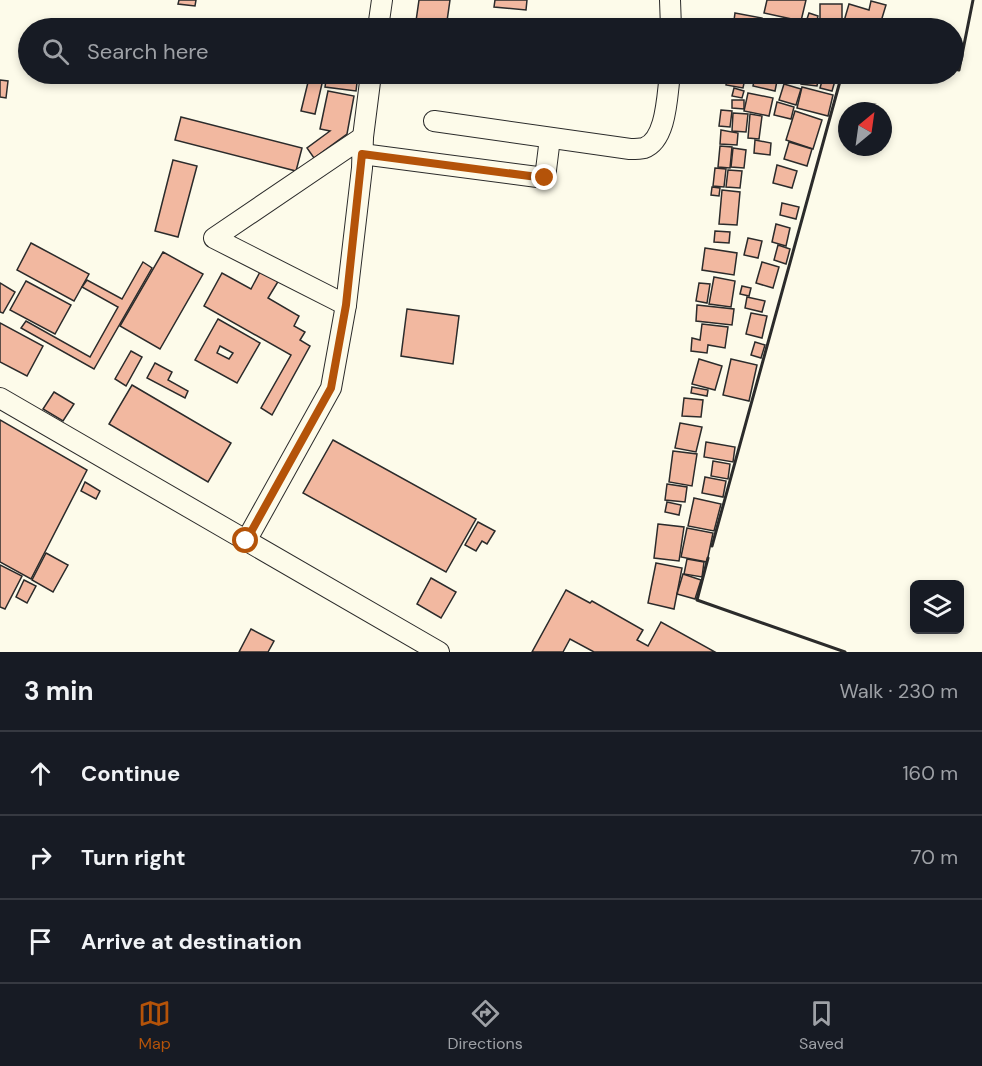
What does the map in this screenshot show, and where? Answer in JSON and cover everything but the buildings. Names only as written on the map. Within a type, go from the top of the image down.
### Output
[{"type":"lane","points":[[379,18],[382,0]]},
{"type":"lane","points":[[670,0],[671,18]]},
{"type":"lane","points":[[246,541],[331,388],[346,305],[371,84]]},
{"type":"lane","points":[[434,121],[630,149],[645,148],[658,136],[668,84]]},
{"type":"lane","points":[[346,305],[213,238],[363,146],[545,178],[550,138]]},
{"type":"lane","points":[[0,398],[439,652]]},
{"type":"wall","points":[[964,45],[973,0]]},
{"type":"wall","points":[[712,546],[839,84]]},
{"type":"wall","points":[[708,558],[697,600],[845,652]]},
{"type":"route","points":[[246,541],[331,388],[346,305],[362,154],[545,178]]}]
